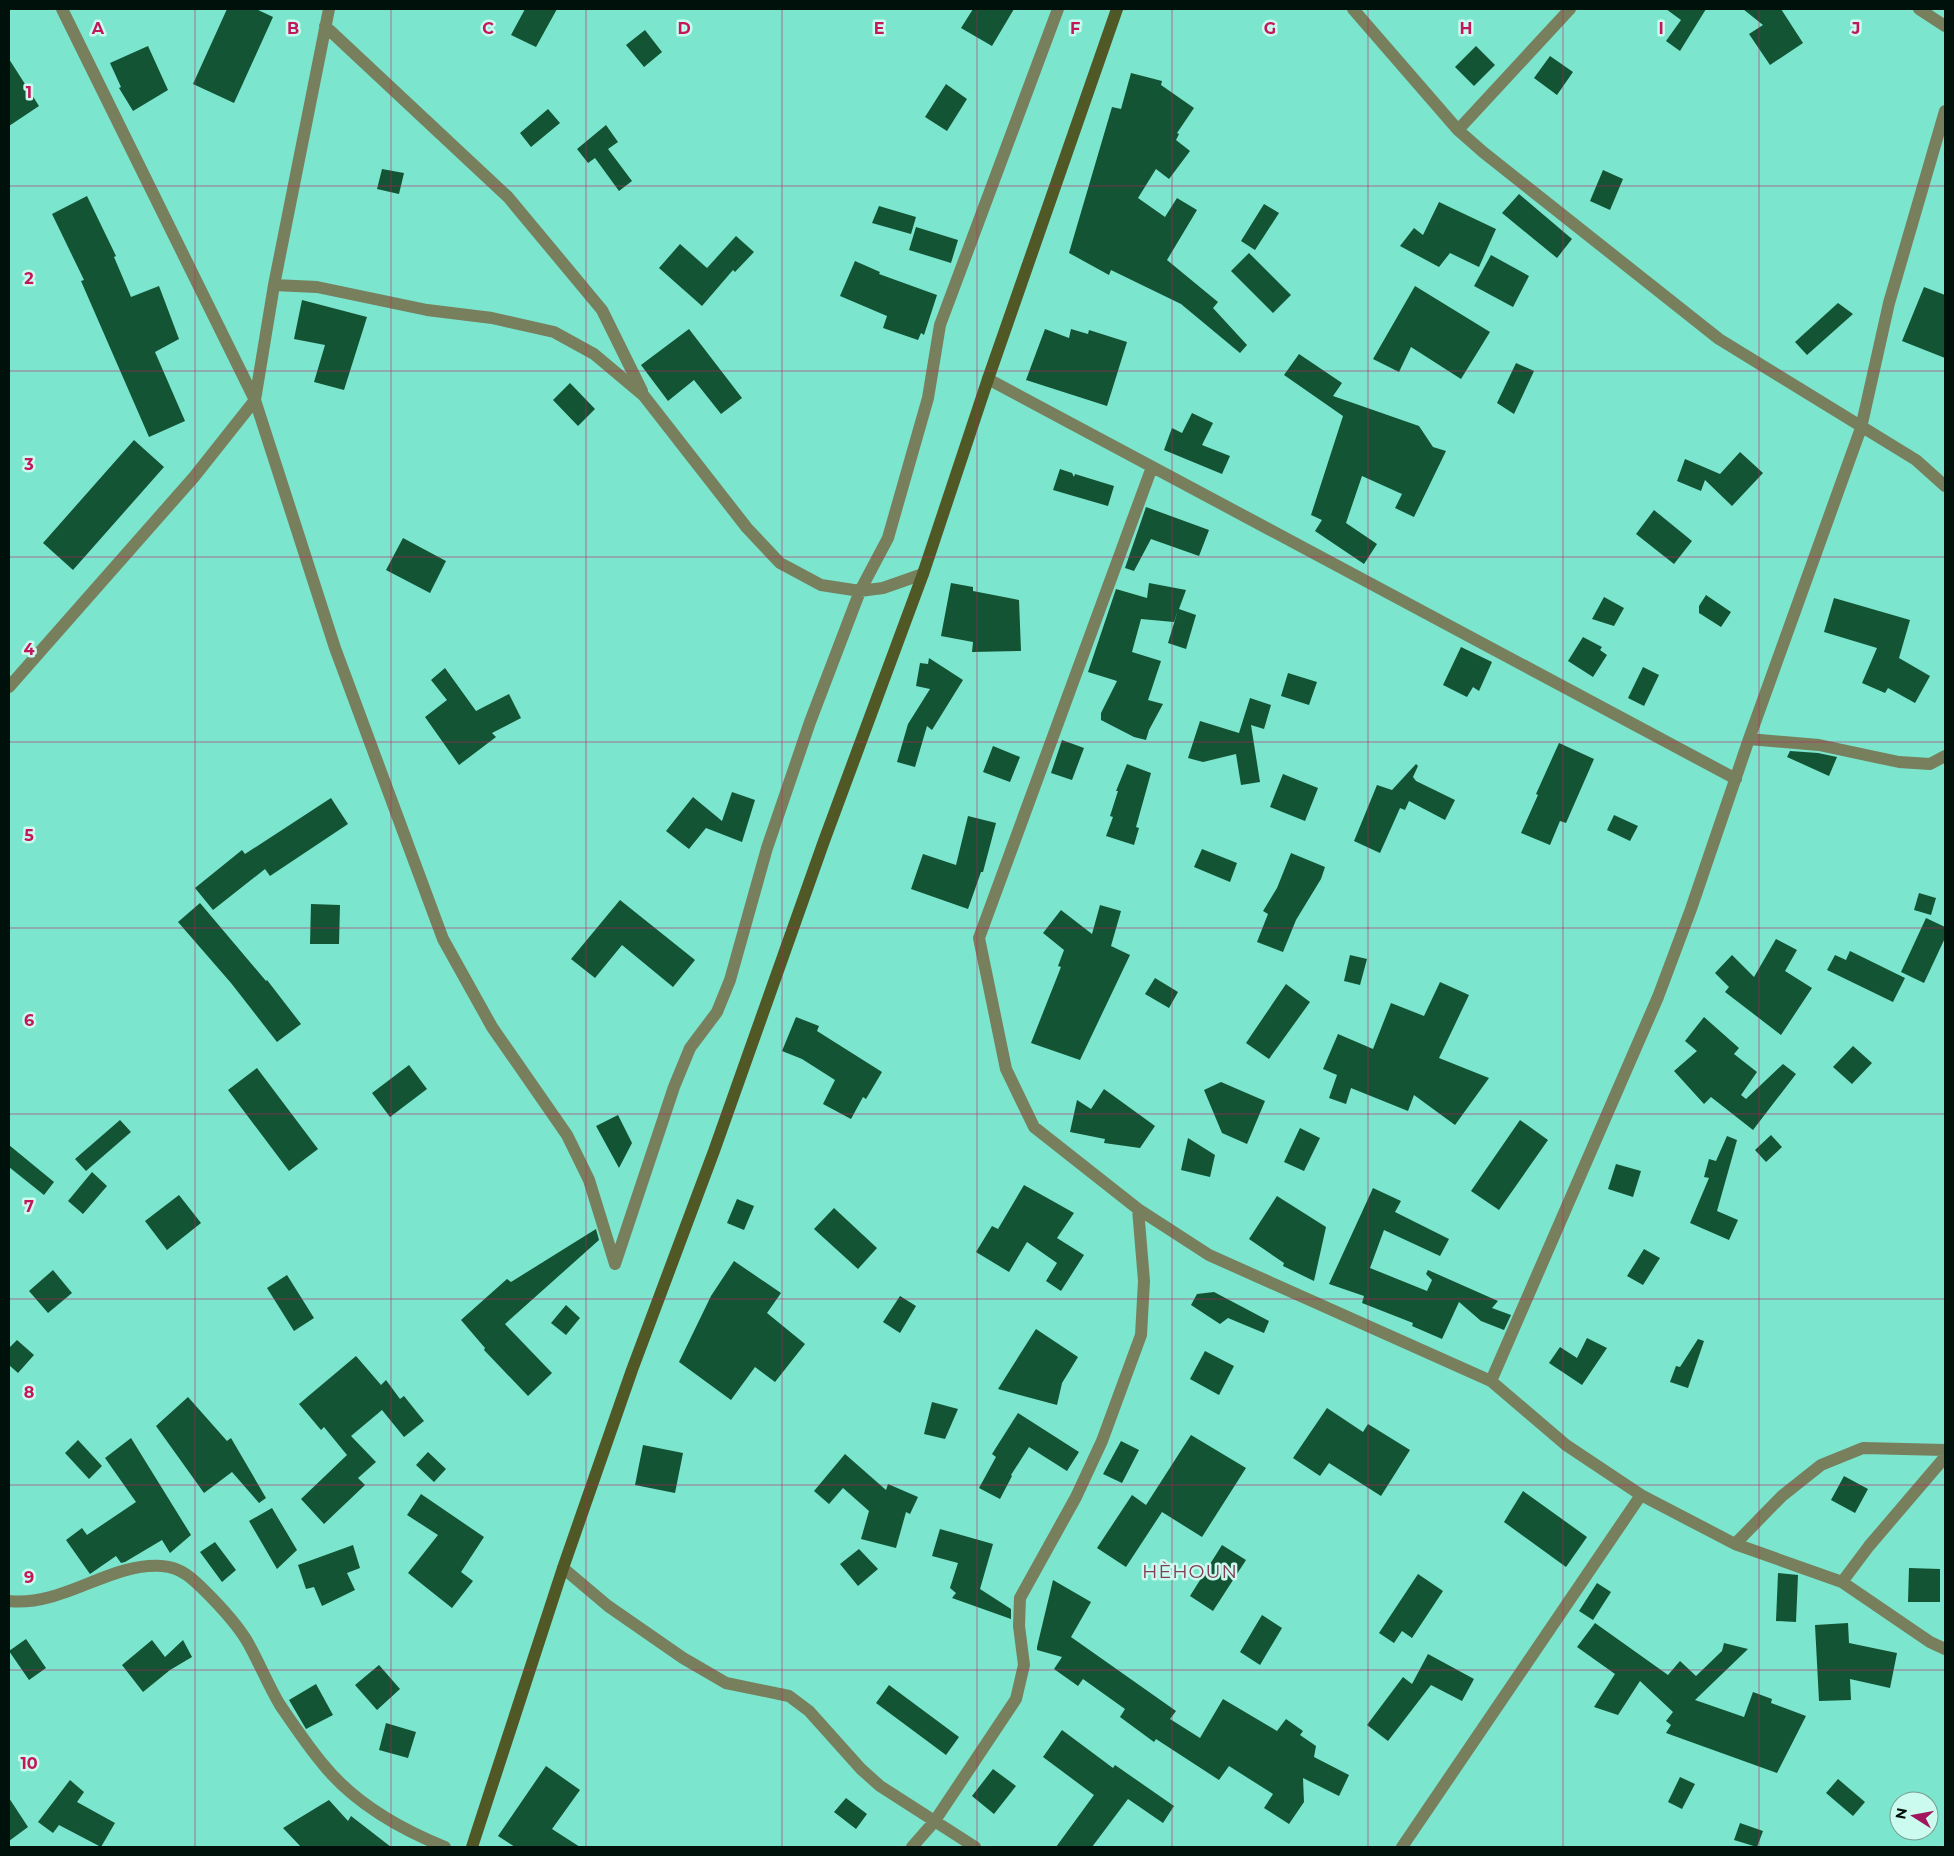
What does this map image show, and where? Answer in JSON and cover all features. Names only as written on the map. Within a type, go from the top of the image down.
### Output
[{"type":"main road","points":[[472,1847],[562,1568],[632,1370],[714,1151],[824,841],[923,574],[988,379],[1117,9]]},
{"type":"street","points":[[62,9],[256,400],[335,648],[443,940],[492,1027],[567,1135],[589,1180],[615,1264],[677,1079],[690,1048],[716,1012],[730,980],[767,848],[810,722],[860,591],[888,538],[928,398],[940,325],[1058,9]]},
{"type":"street","points":[[9,686],[194,477],[256,400],[274,285],[329,9]]},
{"type":"street","points":[[1353,9],[1458,130],[1719,339],[1861,428],[1916,460],[1945,486]]},
{"type":"street","points":[[1458,130],[1570,9]]},
{"type":"street","points":[[1919,9],[1945,26]]},
{"type":"street","points":[[325,26],[508,196],[602,310],[644,396],[747,528],[780,563],[821,585],[860,591],[883,588],[923,574]]},
{"type":"street","points":[[1491,1381],[1658,997],[1736,779],[1861,428],[1889,302],[1945,111]]},
{"type":"street","points":[[274,285],[317,287],[427,310],[492,318],[554,332],[594,354],[644,396]]},
{"type":"street","points":[[988,379],[1736,779]]},
{"type":"street","points":[[1152,467],[979,938],[1006,1069],[1034,1127],[1138,1208],[1209,1255],[1491,1381],[1566,1445],[1641,1495],[1735,1544],[1842,1582],[1930,1642],[1945,1649]]},
{"type":"street","points":[[1749,739],[1819,745],[1900,762],[1930,764],[1945,756]]},
{"type":"street","points":[[912,1847],[934,1822],[1016,1699],[1024,1665],[1019,1626],[1020,1598],[1087,1473],[1102,1440],[1141,1335],[1144,1281],[1138,1208]]},
{"type":"street","points":[[1735,1544],[1782,1496],[1821,1466],[1863,1448],[1945,1450]]},
{"type":"street","points":[[1842,1582],[1916,1489],[1945,1457]]},
{"type":"street","points":[[1402,1847],[1641,1495]]},
{"type":"street","points":[[9,1601],[45,1600],[132,1570],[162,1566],[184,1572],[237,1626],[280,1704],[323,1764],[356,1796],[403,1829],[445,1847]]},
{"type":"street","points":[[562,1568],[608,1606],[683,1658],[726,1683],[789,1696],[809,1711],[861,1769],[880,1786],[975,1847]]},
{"type":"building","points":[[227,9],[256,9],[273,17],[234,103],[193,84]]},
{"type":"building","points":[[525,9],[557,9],[536,47],[511,35]]},
{"type":"building","points":[[973,9],[1014,9],[992,46],[961,28]]},
{"type":"building","points":[[1666,9],[1706,9],[1680,51],[1666,41],[1681,20]]},
{"type":"building","points":[[1743,9],[1781,9],[1803,43],[1770,65],[1749,34],[1763,25]]},
{"type":"building","points":[[645,30],[662,52],[644,67],[626,45]]},
{"type":"building","points":[[148,46],[168,90],[133,111],[119,88],[121,87],[110,63]]},
{"type":"building","points":[[1476,46],[1495,65],[1474,86],[1455,67]]},
{"type":"building","points":[[1550,56],[1573,72],[1557,95],[1534,78]]},
{"type":"building","points":[[9,59],[39,106],[9,126]]},
{"type":"building","points":[[1131,73],[1162,81],[1161,85],[1194,108],[1177,133],[1179,134],[1176,140],[1190,151],[1169,179],[1156,169],[1138,198],[1165,217],[1177,198],[1197,210],[1167,260],[1218,302],[1213,308],[1247,345],[1240,353],[1181,304],[1111,270],[1109,275],[1069,253],[1112,107],[1121,109]]},
{"type":"building","points":[[946,84],[967,99],[947,131],[925,117]]},
{"type":"building","points":[[548,109],[560,123],[531,147],[520,133]]},
{"type":"building","points":[[606,125],[618,142],[608,149],[632,181],[619,191],[595,158],[588,163],[577,149]]},
{"type":"building","points":[[382,169],[404,173],[399,194],[377,189]]},
{"type":"building","points":[[1603,170],[1623,179],[1610,210],[1590,201]]},
{"type":"building","points":[[1519,194],[1572,239],[1557,258],[1502,213]]},
{"type":"building","points":[[87,196],[116,256],[114,257],[131,297],[159,286],[179,339],[155,352],[185,421],[149,437],[81,281],[84,280],[52,214]]},
{"type":"building","points":[[1439,202],[1496,229],[1479,267],[1450,253],[1439,267],[1400,246],[1414,228],[1423,235]]},
{"type":"building","points":[[1264,204],[1279,213],[1255,250],[1241,241]]},
{"type":"building","points":[[879,206],[916,217],[911,234],[872,223]]},
{"type":"building","points":[[916,227],[958,240],[951,263],[909,250]]},
{"type":"building","points":[[736,236],[754,252],[735,272],[733,270],[702,306],[659,268],[680,244],[707,268]]},
{"type":"building","points":[[1249,253],[1291,295],[1273,313],[1231,271]]},
{"type":"building","points":[[1491,255],[1529,276],[1513,307],[1474,286]]},
{"type":"building","points":[[855,261],[880,272],[879,274],[937,295],[924,335],[921,333],[918,340],[883,328],[887,316],[840,296]]},
{"type":"building","points":[[1415,286],[1490,332],[1461,379],[1411,347],[1399,372],[1373,359]]},
{"type":"building","points":[[1924,287],[1945,295],[1945,358],[1902,341]]},
{"type":"building","points":[[302,300],[367,317],[344,390],[314,382],[325,345],[294,339]]},
{"type":"building","points":[[1838,303],[1853,314],[1807,355],[1795,342]]},
{"type":"building","points":[[689,329],[742,398],[721,414],[694,380],[668,401],[641,365]]},
{"type":"building","points":[[1045,329],[1069,338],[1071,329],[1088,334],[1089,330],[1127,342],[1107,406],[1026,380]]},
{"type":"building","points":[[1299,354],[1342,383],[1333,396],[1419,426],[1433,447],[1446,451],[1414,517],[1395,508],[1402,494],[1362,476],[1346,523],[1377,544],[1364,564],[1315,531],[1322,520],[1311,515],[1343,416],[1284,375]]},
{"type":"building","points":[[1516,363],[1534,371],[1514,414],[1497,403]]},
{"type":"building","points":[[570,383],[595,409],[578,426],[553,400]]},
{"type":"building","points":[[1192,413],[1213,423],[1202,445],[1230,456],[1222,474],[1164,450],[1172,428],[1182,433]]},
{"type":"building","points":[[134,440],[164,467],[73,570],[43,543]]},
{"type":"building","points":[[1740,452],[1763,473],[1732,506],[1705,480],[1701,491],[1677,481],[1685,459],[1720,474]]},
{"type":"building","points":[[1060,469],[1072,473],[1074,477],[1075,474],[1114,486],[1108,506],[1053,490]]},
{"type":"building","points":[[1146,507],[1209,530],[1199,556],[1151,539],[1134,571],[1125,568]]},
{"type":"building","points":[[1654,510],[1692,541],[1674,564],[1636,534]]},
{"type":"building","points":[[403,538],[446,561],[430,593],[386,570]]},
{"type":"building","points":[[951,583],[973,587],[973,591],[1019,600],[1021,651],[972,652],[973,642],[941,636]]},
{"type":"building","points":[[1149,583],[1186,590],[1179,609],[1196,615],[1186,649],[1168,643],[1178,610],[1174,622],[1141,619],[1132,652],[1161,661],[1148,700],[1163,704],[1149,730],[1146,740],[1134,737],[1101,720],[1101,713],[1117,681],[1088,672],[1116,589],[1147,598]]},
{"type":"building","points":[[1706,595],[1731,612],[1721,627],[1699,613],[1699,606]]},
{"type":"building","points":[[1604,597],[1624,608],[1614,626],[1592,619]]},
{"type":"building","points":[[1834,598],[1910,620],[1899,658],[1930,676],[1915,703],[1888,688],[1885,693],[1862,683],[1877,648],[1824,632]]},
{"type":"building","points":[[1583,637],[1602,647],[1600,650],[1607,655],[1593,677],[1568,661]]},
{"type":"building","points":[[1461,647],[1492,662],[1479,691],[1473,687],[1467,697],[1443,685]]},
{"type":"building","points":[[929,658],[963,680],[932,730],[927,726],[915,767],[897,762],[908,724],[930,689],[916,686],[920,663],[928,664]]},
{"type":"building","points":[[1643,667],[1659,675],[1644,706],[1628,698]]},
{"type":"building","points":[[445,668],[476,711],[509,694],[521,718],[492,733],[496,737],[459,765],[425,717],[447,700],[431,680]]},
{"type":"building","points":[[1288,673],[1317,682],[1309,705],[1281,696]]},
{"type":"building","points":[[1250,698],[1271,705],[1264,729],[1251,725],[1260,782],[1241,785],[1236,754],[1203,762],[1188,758],[1200,721],[1239,733]]},
{"type":"building","points":[[1062,740],[1084,748],[1072,780],[1051,773]]},
{"type":"building","points":[[1559,743],[1594,759],[1566,823],[1560,821],[1550,845],[1521,833]]},
{"type":"building","points":[[993,746],[1020,757],[1010,782],[983,772]]},
{"type":"building","points":[[1790,751],[1818,753],[1837,757],[1829,776],[1787,757]]},
{"type":"building","points":[[1127,764],[1151,773],[1136,827],[1139,828],[1134,845],[1106,836],[1113,817],[1110,816],[1118,791],[1116,791]]},
{"type":"building","points":[[1416,764],[1418,766],[1413,777],[1416,781],[1455,800],[1445,820],[1409,801],[1405,810],[1400,808],[1380,853],[1354,841],[1377,785],[1392,790]]},
{"type":"building","points":[[1283,774],[1318,788],[1305,821],[1270,807]]},
{"type":"building","points":[[732,792],[755,800],[742,842],[706,828],[689,849],[666,831],[693,797],[722,821]]},
{"type":"building","points":[[331,798],[348,824],[270,876],[265,869],[213,910],[195,888],[242,850],[245,854]]},
{"type":"building","points":[[1614,815],[1638,826],[1630,841],[1607,830]]},
{"type":"building","points":[[968,816],[996,823],[983,872],[981,872],[968,909],[911,889],[923,854],[956,865]]},
{"type":"building","points":[[1202,849],[1237,863],[1230,882],[1194,867]]},
{"type":"building","points":[[1291,853],[1325,867],[1321,879],[1296,920],[1283,952],[1257,942],[1268,914],[1263,911],[1277,888]]},
{"type":"building","points":[[1919,893],[1936,898],[1931,915],[1914,910]]},
{"type":"building","points":[[620,900],[695,960],[673,987],[622,945],[595,978],[571,959]]},
{"type":"building","points":[[200,903],[267,980],[301,1024],[277,1042],[231,983],[178,922]]},
{"type":"building","points":[[311,904],[340,905],[339,944],[310,944]]},
{"type":"building","points":[[1100,905],[1121,911],[1111,946],[1130,955],[1080,1060],[1031,1043],[1061,967],[1058,966],[1064,950],[1043,933],[1061,910],[1092,934]]},
{"type":"building","points":[[1926,918],[1945,927],[1945,938],[1924,983],[1901,972]]},
{"type":"building","points":[[1776,939],[1797,950],[1785,971],[1812,988],[1781,1035],[1725,992],[1729,987],[1715,973],[1732,955],[1754,977]]},
{"type":"building","points":[[1850,951],[1905,978],[1893,1002],[1827,970],[1835,955],[1846,960]]},
{"type":"building","points":[[1350,955],[1367,959],[1360,985],[1344,981]]},
{"type":"building","points":[[1155,978],[1178,992],[1169,1008],[1145,994]]},
{"type":"building","points":[[1440,982],[1469,995],[1439,1058],[1489,1078],[1455,1125],[1414,1095],[1408,1111],[1351,1088],[1346,1104],[1329,1098],[1337,1075],[1323,1069],[1338,1034],[1373,1049],[1391,1003],[1424,1016]]},
{"type":"building","points":[[1286,984],[1310,1002],[1269,1059],[1246,1043]]},
{"type":"building","points":[[796,1017],[819,1026],[817,1031],[882,1072],[866,1099],[863,1097],[851,1119],[823,1104],[835,1080],[802,1059],[782,1051]]},
{"type":"building","points":[[1704,1017],[1739,1048],[1734,1054],[1757,1072],[1741,1095],[1746,1099],[1783,1064],[1796,1074],[1753,1130],[1711,1097],[1704,1104],[1674,1071],[1697,1051],[1685,1041]]},
{"type":"building","points":[[1853,1046],[1872,1063],[1852,1084],[1833,1067]]},
{"type":"building","points":[[409,1065],[427,1089],[390,1117],[372,1093]]},
{"type":"building","points":[[257,1068],[318,1149],[289,1171],[228,1090]]},
{"type":"building","points":[[1221,1082],[1265,1101],[1247,1144],[1222,1133],[1204,1090]]},
{"type":"building","points":[[1104,1089],[1155,1126],[1140,1148],[1104,1143],[1105,1139],[1070,1132],[1077,1100],[1091,1109]]},
{"type":"building","points":[[618,1115],[632,1143],[619,1168],[596,1126]]},
{"type":"building","points":[[120,1120],[131,1132],[86,1171],[75,1159]]},
{"type":"building","points":[[1520,1120],[1548,1140],[1499,1210],[1471,1191]]},
{"type":"building","points":[[1300,1128],[1320,1138],[1304,1171],[1284,1162]]},
{"type":"building","points":[[1771,1135],[1782,1147],[1766,1162],[1755,1150]]},
{"type":"building","points":[[1727,1136],[1737,1140],[1717,1211],[1738,1220],[1729,1240],[1690,1223],[1709,1178],[1704,1177],[1709,1159],[1716,1161]]},
{"type":"building","points":[[1188,1138],[1215,1155],[1210,1177],[1181,1170]]},
{"type":"building","points":[[9,1145],[54,1182],[44,1195],[9,1167]]},
{"type":"building","points":[[1616,1164],[1641,1171],[1633,1197],[1608,1189]]},
{"type":"building","points":[[92,1172],[107,1186],[83,1214],[68,1201]]},
{"type":"building","points":[[1024,1185],[1074,1213],[1057,1238],[1084,1255],[1061,1291],[1046,1281],[1057,1263],[1027,1242],[1009,1272],[976,1252],[992,1226],[998,1229]]},
{"type":"building","points":[[1373,1188],[1401,1201],[1395,1212],[1449,1239],[1440,1256],[1384,1230],[1370,1268],[1427,1291],[1432,1280],[1426,1274],[1428,1270],[1498,1301],[1492,1308],[1511,1315],[1504,1330],[1481,1321],[1459,1302],[1442,1339],[1412,1326],[1413,1323],[1362,1303],[1364,1296],[1329,1284]]},
{"type":"building","points":[[179,1195],[201,1223],[167,1250],[145,1221]]},
{"type":"building","points":[[1277,1196],[1326,1227],[1314,1281],[1283,1266],[1284,1263],[1249,1239]]},
{"type":"building","points":[[737,1199],[754,1206],[744,1230],[727,1223]]},
{"type":"building","points":[[834,1208],[877,1248],[858,1269],[814,1229]]},
{"type":"building","points":[[596,1229],[599,1240],[505,1324],[552,1373],[528,1396],[484,1350],[485,1348],[461,1320],[507,1279],[511,1282]]},
{"type":"building","points":[[1644,1249],[1660,1258],[1643,1285],[1627,1276]]},
{"type":"building","points":[[734,1261],[781,1293],[767,1313],[805,1344],[775,1382],[755,1367],[731,1400],[679,1362],[711,1296]]},
{"type":"building","points":[[53,1270],[72,1293],[48,1313],[29,1291]]},
{"type":"building","points":[[287,1275],[314,1318],[294,1331],[267,1288]]},
{"type":"building","points":[[1214,1292],[1269,1321],[1264,1333],[1228,1318],[1220,1324],[1191,1305],[1197,1294]]},
{"type":"building","points":[[900,1296],[916,1306],[900,1333],[883,1322]]},
{"type":"building","points":[[566,1305],[580,1318],[566,1335],[551,1323]]},
{"type":"building","points":[[1036,1329],[1078,1357],[1062,1383],[1057,1405],[998,1389]]},
{"type":"building","points":[[1587,1338],[1607,1348],[1582,1385],[1549,1363],[1560,1347],[1577,1358]]},
{"type":"building","points":[[1698,1339],[1704,1341],[1688,1388],[1670,1382],[1676,1366],[1680,1367]]},
{"type":"building","points":[[17,1340],[34,1355],[18,1373],[9,1365],[9,1348]]},
{"type":"building","points":[[1205,1351],[1234,1366],[1219,1395],[1190,1379]]},
{"type":"building","points":[[356,1356],[381,1385],[386,1380],[400,1399],[404,1396],[424,1421],[404,1437],[382,1410],[351,1436],[376,1462],[358,1478],[365,1485],[324,1524],[301,1499],[347,1455],[324,1427],[321,1430],[299,1404]]},
{"type":"building","points":[[188,1397],[227,1441],[231,1438],[266,1498],[259,1503],[232,1472],[204,1493],[156,1426]]},
{"type":"building","points":[[932,1402],[958,1409],[945,1439],[924,1434]]},
{"type":"building","points":[[1327,1408],[1363,1432],[1368,1424],[1410,1450],[1381,1496],[1329,1463],[1320,1476],[1293,1458]]},
{"type":"building","points":[[1018,1413],[1079,1452],[1067,1471],[1029,1447],[1011,1475],[1000,1499],[979,1488],[996,1457],[992,1454]]},
{"type":"building","points":[[1191,1435],[1246,1468],[1202,1537],[1162,1512],[1126,1567],[1097,1548],[1132,1495],[1146,1505]]},
{"type":"building","points":[[131,1438],[191,1535],[170,1553],[162,1540],[125,1562],[121,1563],[116,1556],[90,1574],[66,1540],[82,1528],[87,1535],[136,1502],[105,1458]]},
{"type":"building","points":[[78,1440],[102,1466],[89,1479],[65,1453]]},
{"type":"building","points":[[1121,1441],[1139,1450],[1122,1483],[1103,1474]]},
{"type":"building","points":[[643,1445],[683,1453],[675,1493],[635,1485]]},
{"type":"building","points":[[428,1452],[446,1469],[434,1482],[416,1465]]},
{"type":"building","points":[[845,1454],[886,1490],[888,1484],[918,1497],[910,1514],[906,1512],[896,1548],[861,1539],[869,1511],[843,1488],[829,1504],[814,1491]]},
{"type":"building","points":[[1844,1476],[1868,1489],[1855,1513],[1831,1500]]},
{"type":"building","points":[[1523,1491],[1587,1537],[1566,1567],[1504,1522]]},
{"type":"building","points":[[421,1494],[484,1537],[461,1572],[473,1581],[452,1608],[408,1573],[438,1535],[407,1515]]},
{"type":"building","points":[[272,1508],[297,1550],[277,1569],[249,1521]]},
{"type":"building","points":[[940,1529],[993,1544],[980,1589],[1011,1609],[1011,1619],[952,1598],[956,1593],[950,1588],[958,1563],[932,1556]]},
{"type":"building","points":[[215,1542],[236,1570],[222,1582],[200,1552]]},
{"type":"building","points":[[353,1545],[360,1568],[347,1573],[355,1590],[322,1606],[314,1587],[306,1589],[298,1565]]},
{"type":"building","points":[[1222,1545],[1246,1560],[1213,1611],[1190,1596]]},
{"type":"building","points":[[859,1549],[878,1569],[858,1586],[840,1564]]},
{"type":"building","points":[[1909,1568],[1940,1569],[1940,1602],[1908,1602]]},
{"type":"building","points":[[1778,1573],[1798,1575],[1796,1622],[1776,1621]]},
{"type":"building","points":[[1418,1574],[1443,1591],[1412,1638],[1402,1631],[1394,1643],[1379,1633]]},
{"type":"building","points":[[1053,1580],[1091,1602],[1071,1637],[1176,1711],[1170,1719],[1200,1738],[1223,1699],[1277,1731],[1286,1719],[1303,1731],[1300,1735],[1316,1746],[1314,1757],[1349,1775],[1339,1796],[1303,1778],[1304,1802],[1289,1824],[1264,1808],[1273,1794],[1229,1766],[1219,1780],[1156,1739],[1154,1742],[1120,1717],[1125,1709],[1083,1679],[1078,1686],[1054,1669],[1062,1657],[1037,1650]]},
{"type":"building","points":[[1597,1583],[1611,1592],[1593,1620],[1579,1611]]},
{"type":"building","points":[[1262,1615],[1282,1628],[1260,1665],[1240,1652]]},
{"type":"building","points":[[1595,1623],[1668,1675],[1680,1661],[1696,1676],[1722,1651],[1724,1643],[1748,1649],[1695,1700],[1744,1717],[1753,1692],[1772,1699],[1771,1703],[1806,1716],[1777,1773],[1666,1733],[1671,1725],[1666,1721],[1673,1712],[1640,1681],[1618,1715],[1594,1707],[1615,1674],[1577,1647]]},
{"type":"building","points":[[1848,1623],[1849,1643],[1897,1653],[1890,1688],[1850,1679],[1851,1700],[1819,1701],[1815,1625]]},
{"type":"building","points":[[26,1639],[46,1668],[29,1680],[9,1651]]},
{"type":"building","points":[[152,1640],[165,1657],[183,1640],[192,1657],[170,1670],[143,1692],[122,1665]]},
{"type":"building","points":[[1428,1654],[1474,1679],[1462,1701],[1431,1685],[1388,1741],[1367,1725],[1403,1677],[1412,1684]]},
{"type":"building","points":[[379,1665],[400,1689],[377,1710],[355,1685]]},
{"type":"building","points":[[316,1684],[333,1715],[306,1729],[289,1700]]},
{"type":"building","points":[[889,1685],[959,1737],[946,1755],[876,1703]]},
{"type":"building","points":[[386,1723],[416,1732],[408,1758],[379,1750]]},
{"type":"building","points":[[1062,1730],[1113,1768],[1115,1765],[1174,1806],[1163,1823],[1128,1799],[1092,1847],[1056,1847],[1094,1795],[1043,1757]]},
{"type":"building","points":[[546,1766],[580,1790],[552,1829],[580,1847],[515,1847],[498,1836]]},
{"type":"building","points":[[993,1769],[1016,1786],[994,1814],[972,1796]]},
{"type":"building","points":[[1680,1777],[1695,1784],[1682,1809],[1668,1802]]},
{"type":"building","points":[[1838,1779],[1865,1802],[1853,1816],[1826,1793]]},
{"type":"building","points":[[70,1780],[84,1792],[77,1802],[115,1823],[101,1847],[59,1825],[53,1833],[38,1822]]},
{"type":"building","points":[[9,1798],[28,1827],[9,1841]]},
{"type":"building","points":[[846,1798],[867,1814],[856,1829],[834,1812]]},
{"type":"building","points":[[329,1800],[348,1821],[351,1816],[391,1847],[301,1847],[283,1828]]},
{"type":"building","points":[[1740,1823],[1763,1831],[1757,1847],[1734,1840]]},
{"type":"district","name":"HÈHOUN","points":[[1190,1571]]}]
